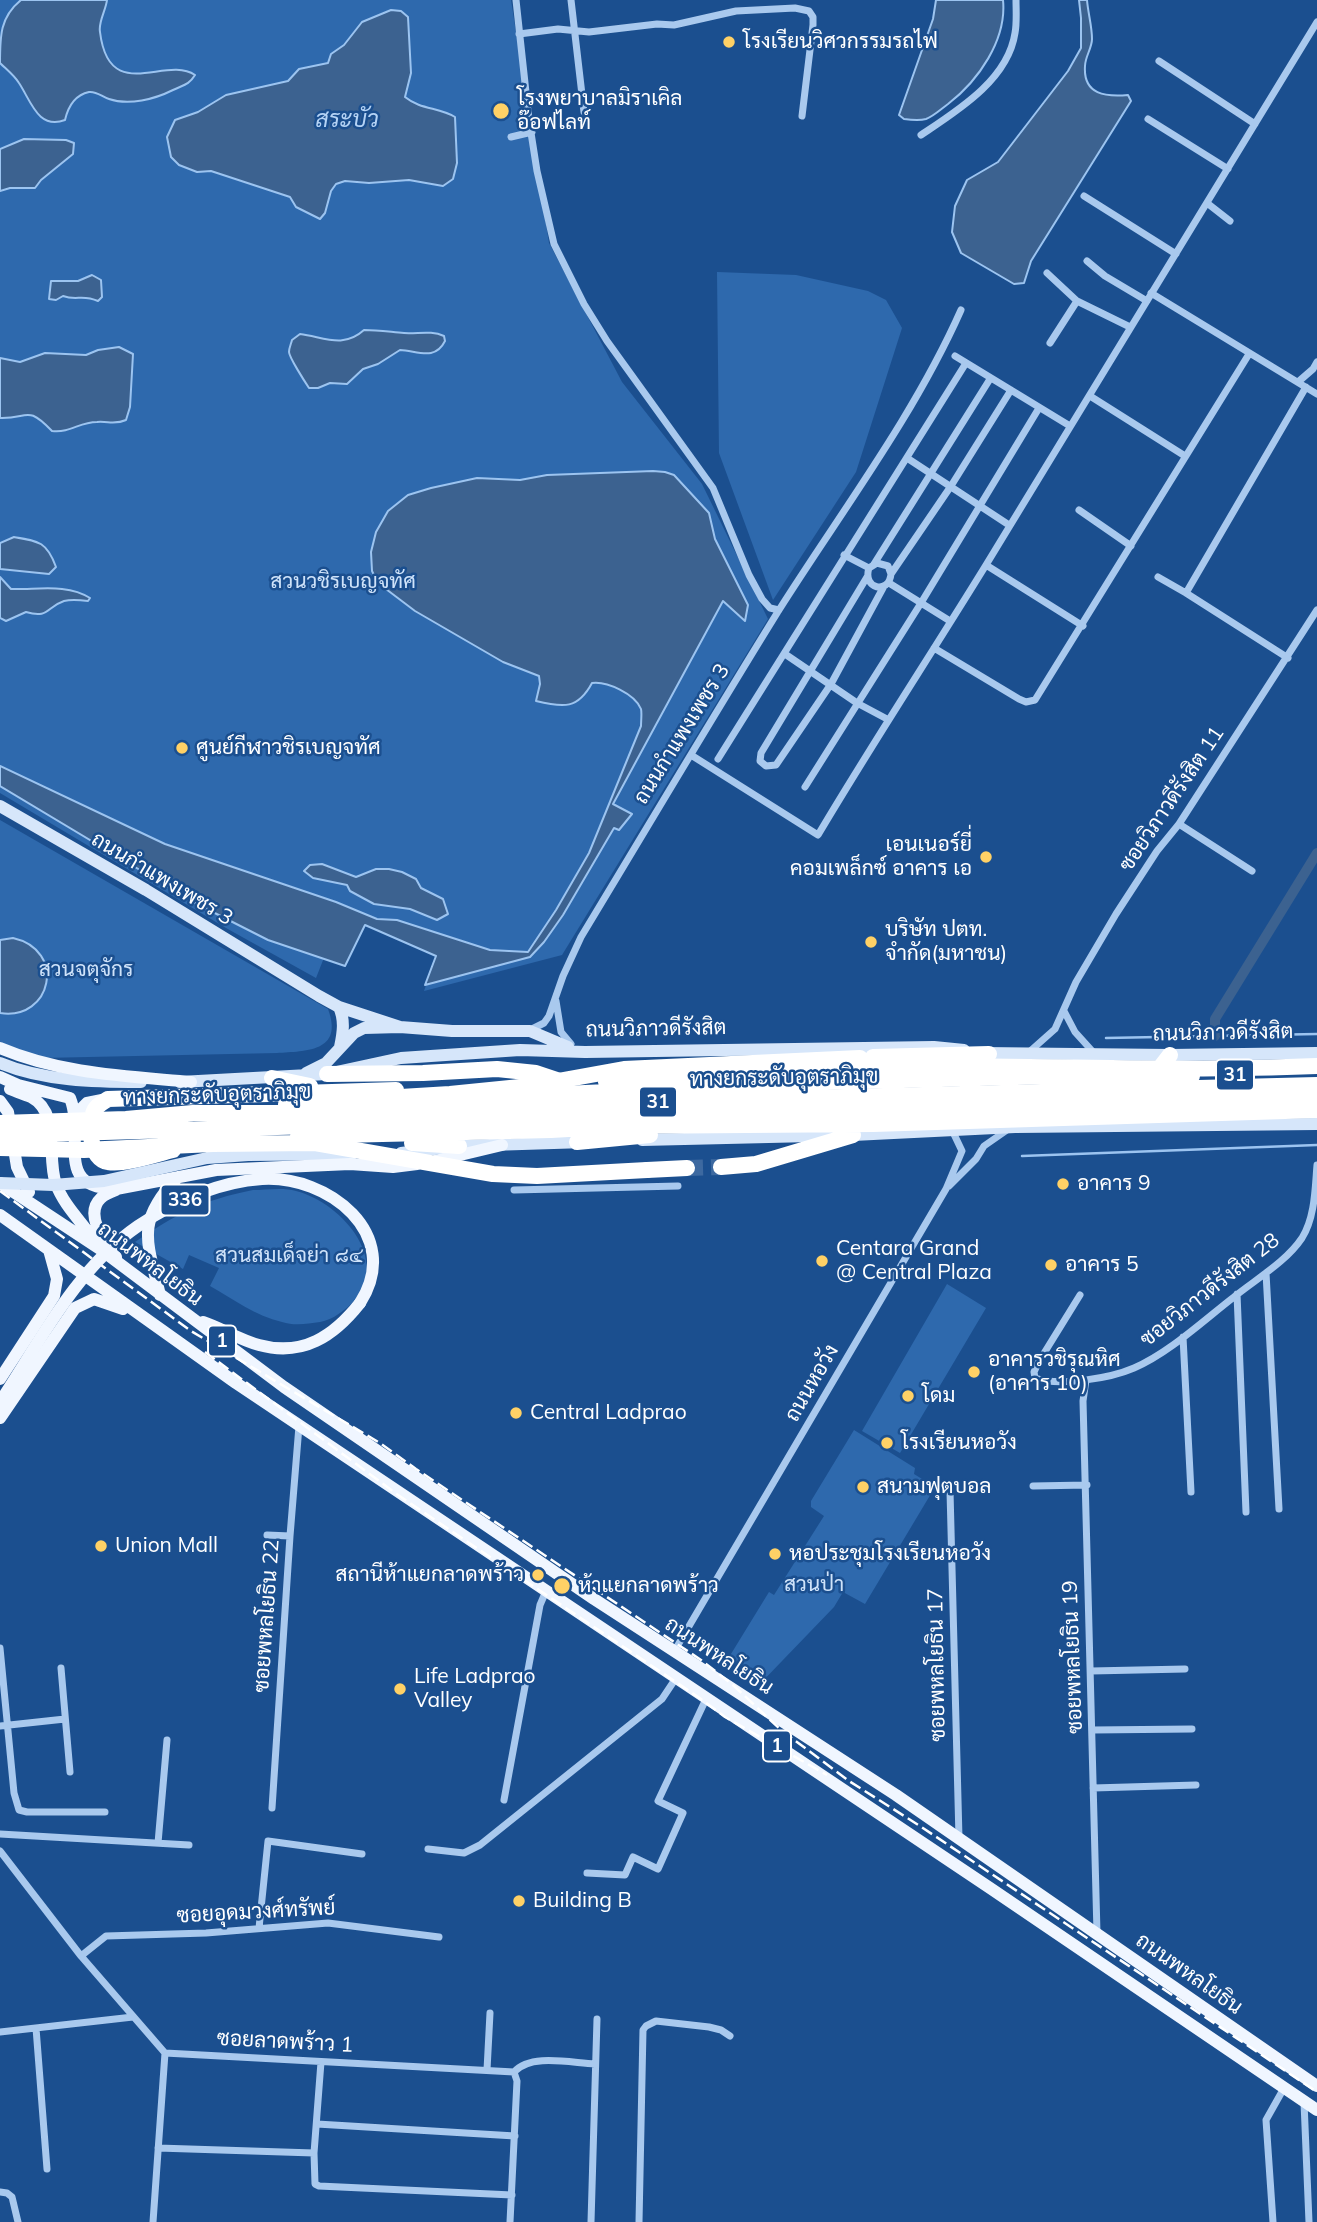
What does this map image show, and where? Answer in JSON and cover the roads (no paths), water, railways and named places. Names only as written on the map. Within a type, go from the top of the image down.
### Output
[{"type":"highway","points":[[193,1113],[503,1089],[624,1069],[989,1054]]},
{"type":"highway","points":[[1153,1077],[1170,1055]]},
{"type":"highway","points":[[327,1074],[497,1069],[536,1073],[575,1085],[762,1071],[887,1066],[1317,1066]]},
{"type":"highway","name":"ถนนวิภาวดีรังสิต","points":[[0,1114],[853,1082],[1317,1072]]},
{"type":"highway","points":[[272,1077],[336,1091]]},
{"type":"highway","name":"ทางยกระดับอุตราภิมุข","points":[[0,1124],[126,1119],[193,1113],[306,1113],[1317,1085]]},
{"type":"highway","points":[[459,1146],[399,1142],[188,1147],[118,1162],[105,1162],[93,1148],[92,1128],[97,1105],[109,1091],[569,1089],[600,1093]]},
{"type":"highway","name":"ทางยกระดับอุตราภิมุข","points":[[0,1135],[1317,1097]]},
{"type":"highway","name":"31","points":[[0,1147],[275,1136],[768,1123],[873,1124],[1317,1110]]},
{"type":"highway","points":[[577,1142],[768,1123]]},
{"type":"highway","points":[[721,1167],[768,1162],[853,1135]]},
{"type":"highway","points":[[0,1147],[84,1150],[315,1143],[493,1174],[537,1175],[687,1168]]},
{"type":"main road","name":"ถนนกำแพงเพชร 3","points":[[0,806],[146,890],[339,1007],[400,1027]]},
{"type":"main road","points":[[339,1007],[343,1014],[340,1047]]},
{"type":"main road","name":"ถนนกำแพงเพชร 3","points":[[299,1076],[326,1063],[354,1032],[364,1028],[530,1031]]},
{"type":"main road","points":[[530,1031],[585,1052]]},
{"type":"main road","name":"ถนนวิภาวดีรังสิต","points":[[0,1063],[17,1070],[109,1091],[191,1082],[327,1074],[425,1055],[520,1050],[585,1052],[933,1046],[989,1054],[1317,1053]]},
{"type":"main road","points":[[0,1048],[31,1061],[55,1067],[191,1082]]},
{"type":"main road","points":[[0,1077],[18,1085],[70,1098],[75,1115],[76,1171],[83,1180],[103,1189],[236,1169],[350,1164],[393,1167],[445,1160],[502,1145]]},
{"type":"main road","points":[[0,1085],[34,1100],[48,1117],[52,1173],[56,1185],[62,1199],[100,1249]]},
{"type":"main road","points":[[75,1115],[87,1103],[109,1091]]},
{"type":"main road","points":[[34,1100],[38,1094],[47,1092]]},
{"type":"main road","points":[[0,1101],[8,1112],[21,1178],[38,1208]]},
{"type":"main road","name":"31","points":[[0,1183],[52,1185],[104,1181],[207,1158],[248,1155],[411,1153],[459,1146],[1015,1128],[1317,1124]]},
{"type":"main road","points":[[350,1164],[411,1153]]},
{"type":"main road","points":[[160,1295],[147,1240],[147,1229],[154,1205],[178,1176]]},
{"type":"main road","name":"336","points":[[0,1402],[72,1292],[108,1251],[138,1226],[173,1206],[226,1186],[259,1179],[289,1180],[316,1188],[346,1207],[364,1229],[370,1250],[371,1274],[366,1293],[349,1317],[331,1334],[321,1339],[287,1347],[259,1345],[188,1316]]},
{"type":"main road","name":"ถนนพหลโยธิน","points":[[0,1183],[100,1249],[284,1387],[594,1599],[934,1821],[1317,2085]]},
{"type":"main road","points":[[116,1189],[101,1198],[97,1204],[95,1221],[123,1266]]},
{"type":"main road","name":"ถนนพหลโยธิน","points":[[0,1214],[143,1318],[299,1426],[1317,2110]]},
{"type":"main road","points":[[0,1220],[15,1225]]},
{"type":"main road","points":[[0,1379],[54,1296],[57,1279],[49,1250]]},
{"type":"main road","points":[[0,1418],[75,1308],[94,1299],[143,1318]]},
{"type":"main road","points":[[41,1318],[54,1318],[58,1323],[58,1331]]},
{"type":"main road","points":[[920,1841],[934,1821]]},
{"type":"main road","points":[[990,1888],[1002,1870]]},
{"type":"street","points":[[516,0],[532,132],[550,229],[568,274],[607,341],[706,476],[762,599],[770,608],[779,610]]},
{"type":"street","points":[[571,0],[584,112]]},
{"type":"street","points":[[921,135],[988,84],[1005,61],[1016,34],[1016,0]]},
{"type":"street","points":[[519,34],[558,29],[589,32],[685,23],[736,11],[795,8],[809,11],[813,17],[813,25],[802,116]]},
{"type":"street","points":[[691,755],[818,835],[887,719],[1090,396],[1317,22]]},
{"type":"street","points":[[1159,61],[1255,124]]},
{"type":"street","points":[[1148,119],[1228,169]]},
{"type":"street","points":[[511,137],[532,132]]},
{"type":"street","points":[[1084,196],[1176,254]]},
{"type":"street","points":[[1207,203],[1230,221]]},
{"type":"street","points":[[1087,261],[1105,276],[1149,297],[1317,394]]},
{"type":"street","points":[[1048,273],[1077,300],[1130,327]]},
{"type":"street","points":[[1050,343],[1077,300]]},
{"type":"street","name":"ถนนกำแพงเพชร 3","points":[[530,1031],[550,1016],[563,976],[582,937],[779,610],[860,487],[945,348],[961,310]]},
{"type":"street","points":[[934,648],[1019,699],[1031,702],[1035,700],[1249,354]]},
{"type":"street","points":[[955,356],[1070,426]]},
{"type":"street","points":[[1298,382],[1317,362]]},
{"type":"street","points":[[718,759],[967,363]]},
{"type":"street","points":[[990,379],[870,570],[761,753],[760,761],[766,766],[776,765],[831,684],[891,574],[951,486],[1011,390]]},
{"type":"street","points":[[1186,593],[1306,387]]},
{"type":"street","points":[[1090,396],[1185,456]]},
{"type":"street","points":[[804,787],[921,603],[1039,408]]},
{"type":"street","points":[[907,458],[1009,525]]},
{"type":"street","points":[[1079,510],[1131,546]]},
{"type":"street","points":[[844,555],[870,570],[885,565],[891,574]]},
{"type":"street","points":[[986,565],[1083,626]]},
{"type":"street","points":[[870,570],[871,585],[886,585],[950,621]]},
{"type":"street","points":[[1158,577],[1288,659]]},
{"type":"street","name":"ซอยวิภาวดีรังสิต 11","points":[[1027,1054],[1050,1036],[1076,982],[1116,915],[1288,659],[1317,610]]},
{"type":"street","points":[[785,654],[857,703],[887,719]]},
{"type":"street","points":[[1179,824],[1252,871]]},
{"type":"street","points":[[556,1000],[559,1025],[565,1039],[585,1052]]},
{"type":"street","points":[[1064,1011],[1075,1032],[1095,1054]]},
{"type":"street","points":[[946,1189],[992,1139],[1015,1128]]},
{"type":"street","name":"ถนนหอวัง","points":[[675,1650],[946,1189],[962,1151],[951,1130]]},
{"type":"street","name":"ซอยวิภาวดีรังสิต 28","points":[[1080,1295],[1034,1372],[1035,1378],[1086,1380],[1132,1370],[1183,1336],[1266,1273],[1294,1247],[1306,1230],[1311,1216],[1317,1165]]},
{"type":"street","points":[[514,1190],[678,1186]]},
{"type":"street","points":[[1266,1273],[1279,1509]]},
{"type":"street","points":[[1237,1294],[1245,1512]]},
{"type":"street","points":[[1183,1336],[1191,1492]]},
{"type":"street","name":"ซอยพหลโยธิน 19","points":[[1086,1380],[1083,1401],[1097,1933]]},
{"type":"street","name":"ซอยพหลโยธิน 22","points":[[272,1808],[289,1536],[299,1426]]},
{"type":"street","points":[[1033,1486],[1087,1485]]},
{"type":"street","name":"ซอยพหลโยธิน 17","points":[[950,1491],[959,1839]]},
{"type":"street","points":[[267,1535],[289,1536]]},
{"type":"street","points":[[504,1800],[540,1605],[546,1591]]},
{"type":"street","points":[[0,1648],[4,1726],[19,1810],[105,1812]]},
{"type":"street","points":[[61,1668],[70,1772]]},
{"type":"street","points":[[1091,1671],[1185,1669]]},
{"type":"street","points":[[428,1849],[464,1853],[480,1845],[662,1699],[676,1678]]},
{"type":"street","points":[[587,1873],[625,1875],[633,1857],[658,1869],[683,1813],[658,1801],[706,1699]]},
{"type":"street","points":[[4,1726],[65,1719]]},
{"type":"street","points":[[1093,1730],[1192,1729]]},
{"type":"street","points":[[158,1843],[167,1740]]},
{"type":"street","points":[[1093,1788],[1196,1785]]},
{"type":"street","points":[[0,1834],[189,1845]]},
{"type":"street","points":[[258,1928],[268,1841],[362,1854]]},
{"type":"street","points":[[0,1851],[81,1956],[165,2053],[153,2222]]},
{"type":"street","name":"ซอยอุดมวงศ์ทรัพย์","points":[[81,1956],[106,1936],[206,1933],[328,1923],[439,1937]]},
{"type":"street","points":[[487,2070],[490,2013]]},
{"type":"street","points":[[0,2032],[133,2017]]},
{"type":"street","points":[[591,2222],[597,2019]]},
{"type":"street","points":[[639,2222],[643,2030],[656,2021],[709,2027],[730,2036]]},
{"type":"street","points":[[36,2028],[47,2169]]},
{"type":"street","name":"ซอยลาดพร้าว 1","points":[[165,2053],[514,2072],[526,2063],[595,2064]]},
{"type":"street","points":[[321,2062],[313,2180],[319,2186],[512,2195]]},
{"type":"street","points":[[510,2222],[517,2081],[514,2072]]},
{"type":"street","points":[[1273,2222],[1266,2120],[1284,2088]]},
{"type":"street","points":[[1304,2101],[1309,2222]]},
{"type":"street","points":[[317,2124],[515,2136]]},
{"type":"street","points":[[158,2148],[314,2153]]},
{"type":"street","points":[[0,2192],[8,2193],[12,2197],[18,2222]]},
{"type":"water","points":[[21,0],[107,0],[100,32],[105,54],[114,67],[126,72],[140,73],[183,70],[195,75],[183,86],[142,100],[117,101],[89,92],[73,102],[65,120],[48,121],[36,112],[17,80],[0,63],[0,44],[5,20]]},
{"type":"water","points":[[936,0],[1003,0],[1000,30],[980,72],[959,95],[929,118],[904,119],[899,115],[933,19]]},
{"type":"water","points":[[1079,0],[1087,0],[1091,29],[1092,42],[1085,66],[1088,83],[1098,92],[1128,95],[1131,101],[1031,261],[1024,283],[1014,284],[961,253],[952,232],[955,206],[967,180],[998,162],[1068,71],[1081,48]]},
{"type":"water","name":"สระบัว","points":[[391,10],[401,11],[408,17],[411,73],[405,97],[455,117],[457,163],[453,179],[443,186],[409,180],[369,183],[345,181],[336,184],[331,191],[325,213],[320,219],[296,207],[290,197],[211,171],[197,172],[179,165],[171,157],[167,137],[175,120],[198,112],[226,95],[288,81],[299,69],[328,63],[331,54],[344,45],[362,22]]},
{"type":"water","points":[[24,139],[66,140],[74,143],[73,154],[35,188],[10,188],[0,191],[0,149]]},
{"type":"water","points":[[92,275],[101,280],[102,297],[98,301],[63,296],[56,300],[49,299],[51,281],[78,281]]},
{"type":"water","points":[[364,330],[434,333],[444,336],[445,341],[431,353],[400,350],[378,364],[363,369],[347,384],[330,383],[309,388],[290,355],[292,340],[300,334],[325,339],[349,339]]},
{"type":"water","points":[[119,347],[133,354],[130,407],[126,420],[115,423],[91,422],[52,431],[32,415],[0,418],[0,358],[20,362],[45,353],[86,355]]},
{"type":"water","points":[[653,471],[674,475],[709,513],[715,539],[748,605],[745,621],[723,601],[613,804],[632,814],[619,830],[614,828],[563,915],[530,957],[425,985],[436,956],[365,925],[345,966],[268,940],[195,903],[0,786],[0,766],[165,844],[336,902],[377,919],[397,920],[490,950],[528,952],[589,853],[641,726],[641,709],[627,694],[613,686],[598,683],[592,683],[576,702],[555,705],[536,701],[539,676],[503,662],[415,611],[378,583],[372,571],[371,552],[376,532],[388,511],[408,495],[431,488],[477,478],[520,480],[547,475]]},
{"type":"water","points":[[14,537],[41,544],[49,552],[56,567],[49,574],[0,569],[0,543]]},
{"type":"water","points":[[0,577],[11,589],[71,590],[90,598],[88,601],[64,601],[43,613],[26,612],[6,621],[0,618]]},
{"type":"water","points":[[322,864],[356,877],[376,869],[402,872],[416,879],[421,888],[443,899],[448,914],[437,920],[410,909],[374,904],[350,891],[347,885],[313,878],[304,871],[310,865]]},
{"type":"water","points":[[13,938],[30,945],[41,956],[46,969],[46,983],[41,996],[32,1006],[18,1013],[0,1013],[0,940]]},
{"type":"waterway","points":[[1215,1036],[1215,1019],[1317,853]]},
{"type":"waterway","points":[[1106,1038],[1317,1034]]},
{"type":"waterway","points":[[1022,1156],[1317,1145]]},
{"type":"tunnel","points":[[687,1168],[721,1167]]},
{"type":"railway","points":[[0,1191],[191,1331],[380,1443],[701,1660],[733,1685],[781,1730],[849,1781],[1317,2092]]},
{"type":"railway","points":[[205,1352],[398,1495],[725,1717],[827,1775]]},
{"type":"place","name":"โรงเรียนวิศวกรรมรถไฟ","points":[[729,42]]},
{"type":"place","name":"โรงพยาบาลมิราเคิล อ๊อฟไลท์","points":[[501,111]]},
{"type":"place","name":"ศูนย์กีฬาวชิรเบญจทัศ","points":[[182,748]]},
{"type":"place","name":"เอนเนอร์ยี่ คอมเพล็กซ์ อาคาร เอ","points":[[986,857]]},
{"type":"place","name":"บริษัท ปตท. จำกัด(มหาชน)","points":[[871,942]]},
{"type":"place","name":"อาคาร 9","points":[[1063,1184]]},
{"type":"place","name":"Centara Grand @ Central Plaza","points":[[822,1261]]},
{"type":"place","name":"อาคาร 5","points":[[1051,1265]]},
{"type":"place","name":"อาคารวชิรุณหิศ (อาคาร 10)","points":[[974,1372]]},
{"type":"place","name":"โดม","points":[[908,1396]]},
{"type":"place","name":"Central Ladprao","points":[[516,1413]]},
{"type":"place","name":"โรงเรียนหอวัง","points":[[887,1443]]},
{"type":"place","name":"สนามฟุตบอล","points":[[863,1487]]},
{"type":"place","name":"Union Mall","points":[[101,1546]]},
{"type":"place","name":"หอประชุมโรงเรียนหอวัง","points":[[775,1554]]},
{"type":"place","name":"สถานีห้าแยกลาดพร้าว","points":[[538,1575]]},
{"type":"place","name":"ห้าแยกลาดพร้าว","points":[[562,1586]]},
{"type":"place","name":"Life Ladprao Valley","points":[[400,1689]]},
{"type":"place","name":"Building B","points":[[519,1901]]},
{"type":"park label","name":"สวนวชิรเบญจทัศ","points":[[343,582]]},
{"type":"park label","name":"สวนจตุจักร","points":[[86,970]]},
{"type":"park label","name":"สวนสมเด็จย่า ๘๔","points":[[289,1256]]},
{"type":"park label","name":"สวนป่า","points":[[814,1585]]}]
